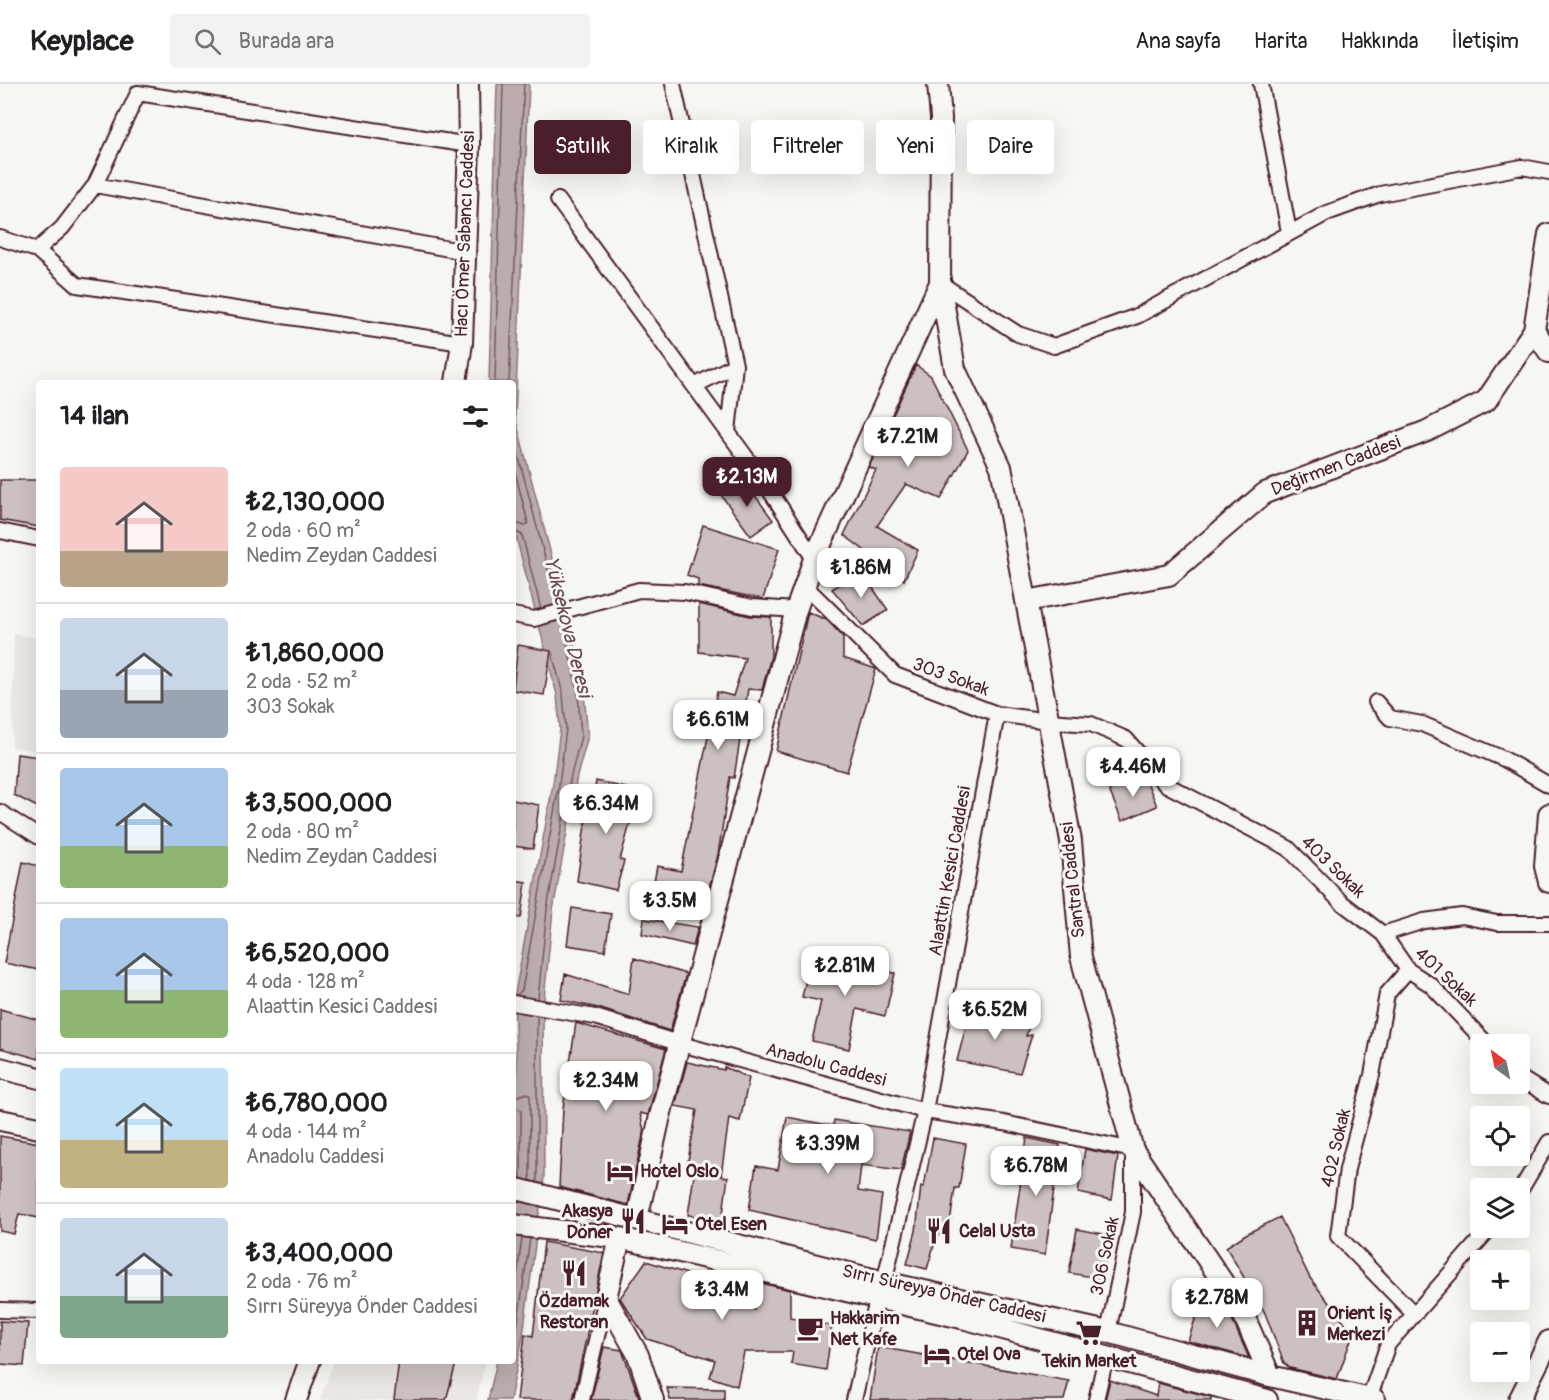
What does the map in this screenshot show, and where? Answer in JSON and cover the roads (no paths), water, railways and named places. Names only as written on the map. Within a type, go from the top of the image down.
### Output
[{"type":"street","name":"Hacı Ömer Sabancı Caddesi","points":[[456,380],[462,343],[466,252],[468,84]]},
{"type":"street","points":[[673,84],[735,365],[728,432]]},
{"type":"street","points":[[637,1219],[660,1116],[681,1044],[770,699],[796,610],[814,559],[940,283],[938,84]]},
{"type":"street","points":[[1261,84],[1289,232]]},
{"type":"street","points":[[37,250],[62,228],[95,185],[138,93],[469,145]]},
{"type":"street","points":[[940,283],[1018,334],[1054,346],[1137,316],[1289,232],[1327,213],[1380,194],[1522,167],[1549,172]]},
{"type":"street","points":[[95,185],[466,252]]},
{"type":"street","points":[[558,200],[728,432],[814,559]]},
{"type":"street","name":"Değirmen Caddesi","points":[[1026,601],[1169,575],[1265,493],[1427,431],[1486,401],[1534,330],[1549,234]]},
{"type":"street","points":[[0,238],[37,250],[77,285],[462,343]]},
{"type":"street","name":"Santral Caddesi","points":[[940,283],[955,369],[1001,467],[1071,841],[1081,957],[1133,1150],[1241,1309],[1270,1376]]},
{"type":"street","points":[[1534,330],[1549,352]]},
{"type":"street","points":[[694,386],[735,365]]},
{"type":"street","points":[[0,531],[36,538]]},
{"type":"street","name":"303 Sokak","points":[[806,587],[895,675],[998,714],[1048,722]]},
{"type":"street","points":[[516,616],[534,619],[639,590],[686,592],[752,607],[796,610]]},
{"type":"street","points":[[1376,702],[1390,718],[1422,724],[1504,759],[1549,785]]},
{"type":"street","name":"Alaattin Kesici Caddesi","points":[[854,1400],[925,1111],[998,714]]},
{"type":"street","name":"403 Sokak","points":[[1048,722],[1091,724],[1126,739],[1165,784],[1288,848],[1341,902],[1383,934]]},
{"type":"street","points":[[0,812],[36,835]]},
{"type":"street","points":[[1549,814],[1545,866],[1549,882]]},
{"type":"street","points":[[1383,934],[1424,921],[1462,916],[1497,923],[1549,923]]},
{"type":"street","name":"401 Sokak","points":[[1383,934],[1408,970],[1431,985],[1478,1034]]},
{"type":"street","name":"402 Sokak","points":[[1408,970],[1387,994],[1372,1075],[1347,1169],[1338,1236],[1413,1313]]},
{"type":"street","name":"Anadolu Caddesi","points":[[516,1004],[595,1017],[681,1044],[925,1111],[1004,1123],[1133,1150]]},
{"type":"street","points":[[0,1068],[36,1077]]},
{"type":"street","points":[[1530,1084],[1549,1096]]},
{"type":"street","points":[[0,1120],[36,1127]]},
{"type":"street","points":[[1528,1178],[1549,1142]]},
{"type":"street","name":"306 Sokak","points":[[1108,1332],[1133,1212],[1133,1150]]},
{"type":"street","name":"Sırrı Süreyya Önder Caddesi","points":[[516,1189],[637,1219],[881,1291],[966,1320],[1267,1400]]},
{"type":"street","name":"Sırrı Süreyya Önder Caddesi","points":[[516,1225],[620,1238],[881,1291],[1108,1332],[1270,1376],[1372,1399]]},
{"type":"street","points":[[582,1400],[620,1238]]},
{"type":"street","points":[[1372,1399],[1388,1344],[1413,1313],[1482,1238]]},
{"type":"street","points":[[606,1298],[638,1355],[652,1400]]},
{"type":"street","points":[[0,1310],[36,1311]]},
{"type":"street","points":[[1519,1400],[1549,1341]]},
{"type":"street","points":[[1096,1400],[1106,1357]]},
{"type":"street","points":[[296,1400],[309,1364]]},
{"type":"water","points":[[497,84],[529,84],[516,393],[516,380],[489,380]]},
{"type":"water","name":"Yüksekova Deresi","points":[[516,421],[572,635],[584,693],[588,736],[577,776],[553,910],[543,1009],[544,1177],[523,1335],[510,1400],[488,1400],[496,1364],[516,1364],[516,988],[553,784],[560,729],[557,695],[516,537]]},
{"type":"place","name":"Hotel Oslo","points":[[620,1171]]},
{"type":"place","name":"Akasya Döner","points":[[633,1221]]},
{"type":"place","name":"Otel Esen","points":[[675,1224]]},
{"type":"place","name":"Celal Usta","points":[[939,1231]]},
{"type":"place","name":"Özdamak Restoran","points":[[574,1273]]},
{"type":"place","name":"Orient İş Merkezi","points":[[1307,1323]]},
{"type":"place","name":"Hakkarim Net Kafe","points":[[810,1328]]},
{"type":"place","name":"Tekin Market","points":[[1089,1333]]},
{"type":"place","name":"Otel Ova","points":[[937,1354]]}]
